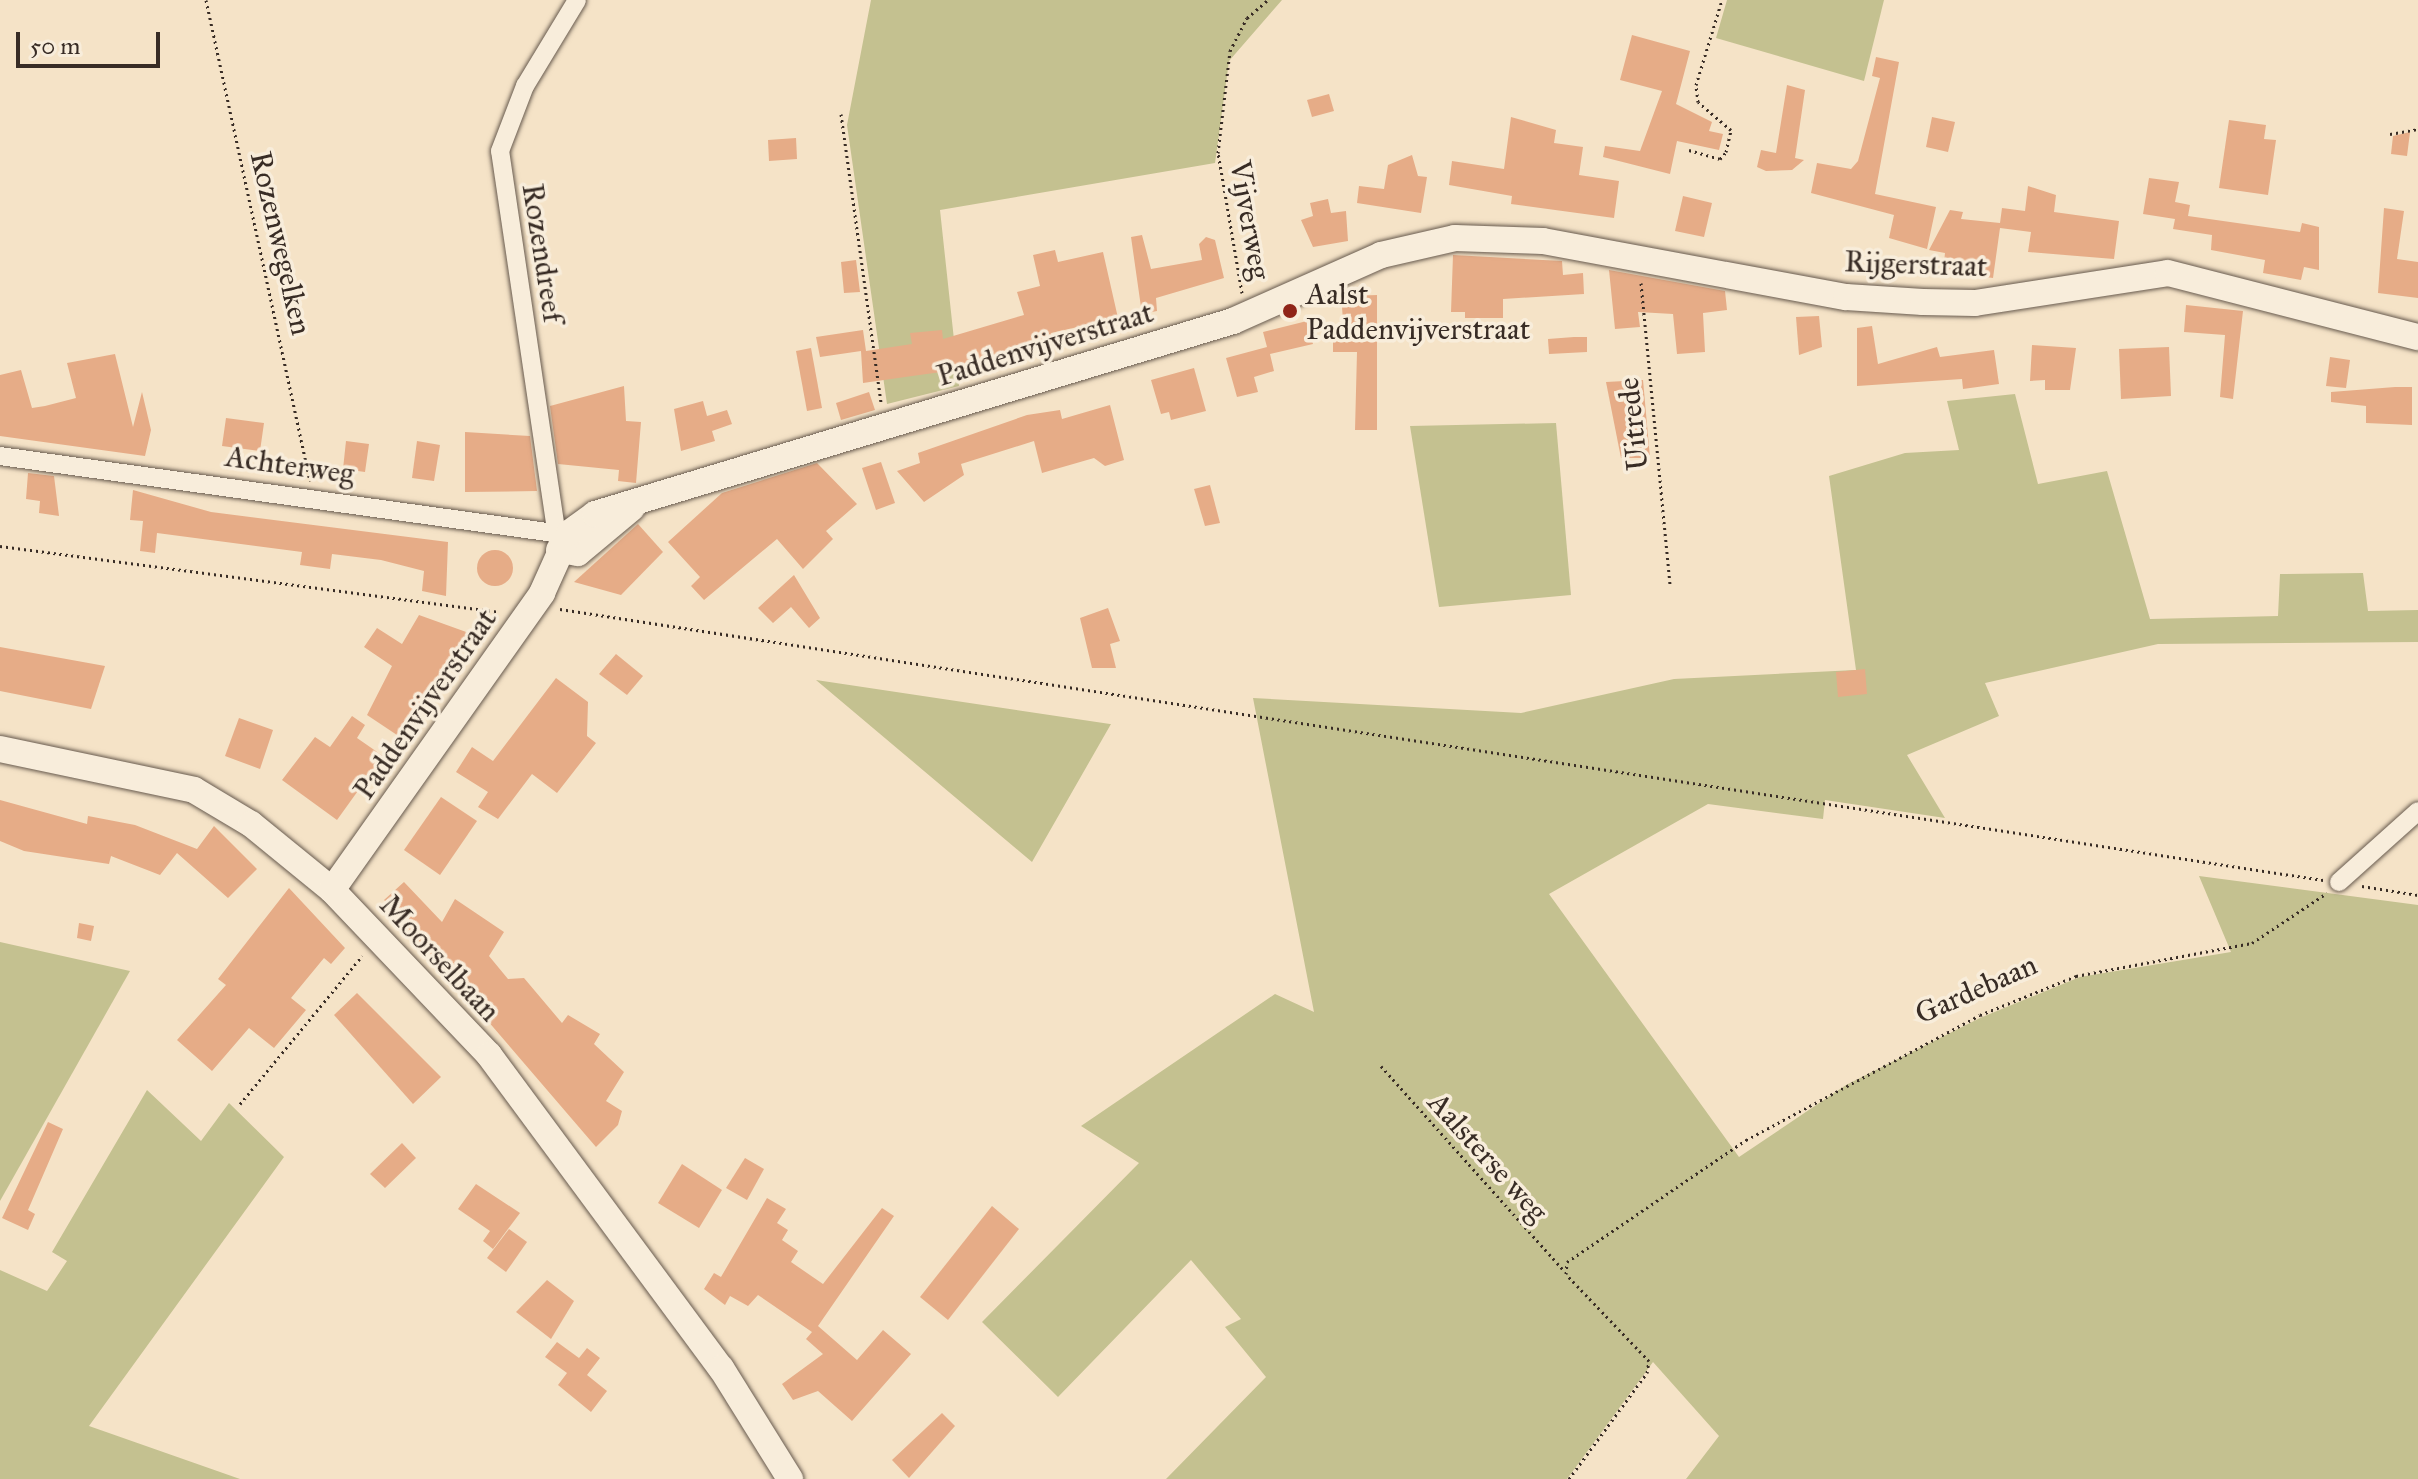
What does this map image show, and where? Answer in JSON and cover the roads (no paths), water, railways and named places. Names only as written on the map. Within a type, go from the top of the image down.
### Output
[{"type":"street","name":"Rozendreef","points":[[556,542],[500,151],[525,86],[577,0]]},
{"type":"street","name":"Paddenvijverstraat","points":[[332,890],[542,593],[556,542],[578,553],[648,497],[1247,316],[1381,255],[1455,238]]},
{"type":"street","name":"Rijgerstraat","points":[[1455,238],[1543,241],[1846,297],[1923,302],[1975,303],[2168,273],[2418,337]]},
{"type":"street","name":"Achterweg","points":[[0,456],[312,496],[556,542]]},
{"type":"street","name":"Moorselbaan","points":[[0,749],[194,790],[251,824],[332,890],[489,1055],[721,1368],[790,1479]]},
{"type":"street","points":[[2339,882],[2418,811]]},
{"type":"place","name":"Aalst Paddenvijverstraat","points":[[1290,311]]}]
